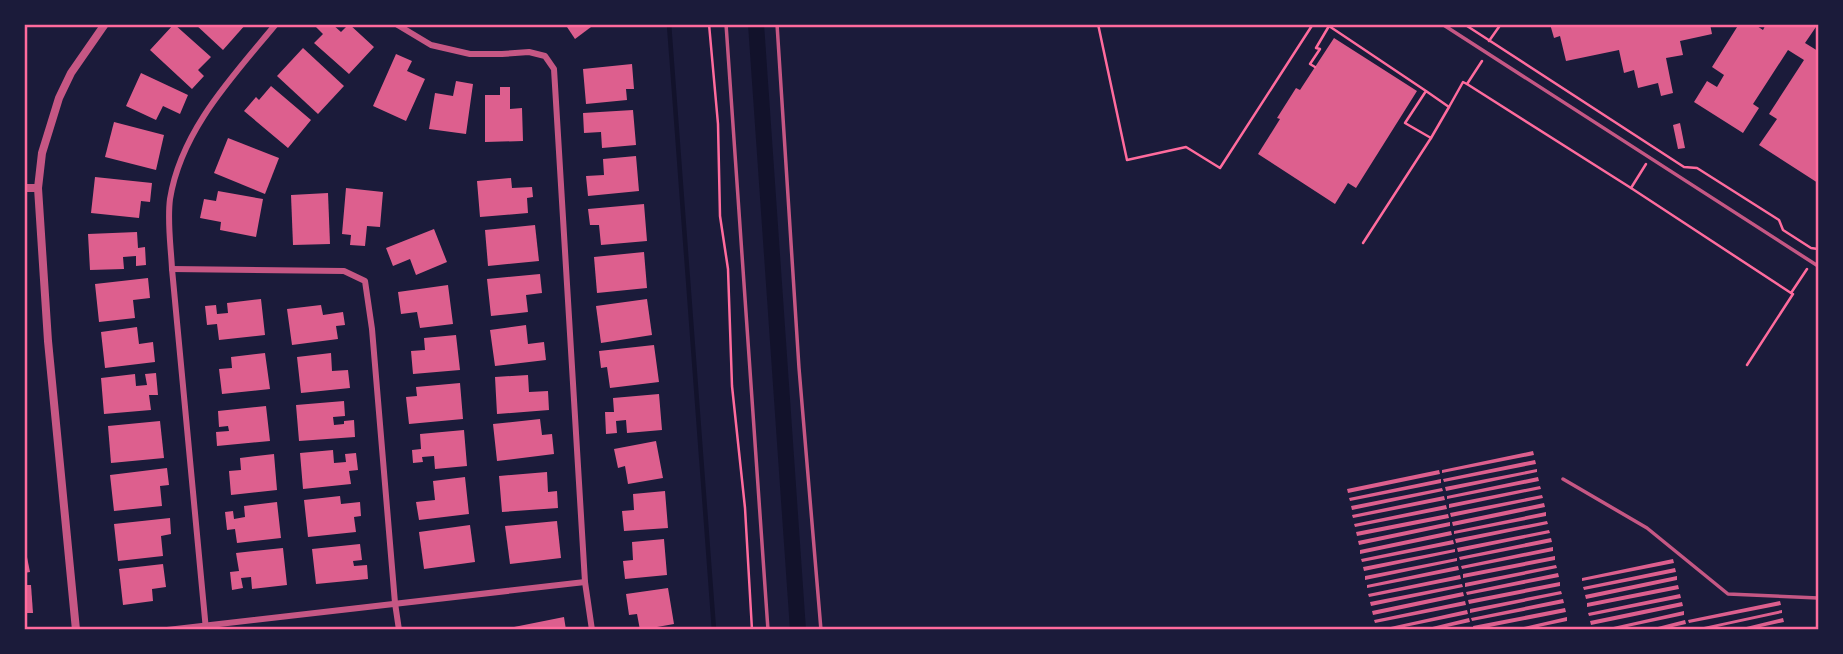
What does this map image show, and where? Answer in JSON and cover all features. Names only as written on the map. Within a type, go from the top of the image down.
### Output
[{"type":"street","points":[[76,629],[48,341],[38,188],[42,153],[59,98],[71,73],[105,24]]},
{"type":"street","points":[[206,627],[173,269],[170,199],[183,152],[201,119],[276,24]]},
{"type":"street","points":[[396,24],[430,46],[470,54],[529,52],[545,56],[554,69],[586,582],[592,629]]},
{"type":"street","points":[[24,188],[38,188]]},
{"type":"street","points":[[173,269],[344,271],[365,281],[372,329],[399,629]]},
{"type":"street","points":[[167,629],[206,627],[586,582]]},
{"type":"lane","points":[[726,24],[768,629]]},
{"type":"lane","points":[[778,24],[799,368],[821,629]]},
{"type":"lane","points":[[1442,24],[1818,266]]},
{"type":"lane","points":[[1563,479],[1647,528],[1728,594],[1818,598]]},
{"type":"path","points":[[709,24],[718,124],[720,216],[728,269],[732,386],[745,508],[752,629]]},
{"type":"path","points":[[1098,24],[1128,160],[1186,147],[1220,168],[1313,24]]},
{"type":"path","points":[[1464,24],[1684,167],[1697,168],[1779,220],[1783,230],[1811,248],[1818,249]]},
{"type":"path","points":[[1489,41],[1501,24]]},
{"type":"path","points":[[1315,67],[1310,64],[1320,50],[1316,48],[1327,25],[1449,107]]},
{"type":"path","points":[[1467,84],[1488,53]]},
{"type":"path","points":[[1363,243],[1431,138],[1463,82],[1791,293]]},
{"type":"path","points":[[1426,91],[1405,123],[1431,138]]},
{"type":"path","points":[[1631,188],[1656,148]]},
{"type":"path","points":[[1747,365],[1812,261]]},
{"type":"building","points":[[174,24],[211,57],[198,70],[204,76],[192,89],[150,50]]},
{"type":"building","points":[[195,24],[246,24],[223,50]]},
{"type":"building","points":[[318,24],[332,24],[341,32],[349,24],[374,47],[349,74],[314,43],[323,34],[316,27]]},
{"type":"building","points":[[565,24],[595,24],[575,39]]},
{"type":"building","points":[[1550,24],[1710,24],[1712,34],[1680,41],[1683,55],[1666,58],[1673,93],[1661,96],[1658,83],[1638,88],[1634,70],[1624,73],[1619,50],[1566,61],[1560,36],[1554,38]]},
{"type":"building","points":[[1739,24],[1754,24],[1763,30],[1766,24],[1818,24],[1805,43],[1818,51],[1818,183],[1759,145],[1777,119],[1769,114],[1804,60],[1788,50],[1753,104],[1759,108],[1743,133],[1694,102],[1707,81],[1717,87],[1724,75],[1712,67]]},
{"type":"building","points":[[1334,38],[1417,91],[1356,188],[1348,183],[1335,204],[1258,154],[1296,88],[1300,90]]},
{"type":"building","points":[[303,48],[344,86],[318,114],[277,76]]},
{"type":"building","points":[[396,54],[412,61],[407,71],[425,79],[406,121],[373,106]]},
{"type":"building","points":[[632,64],[634,89],[626,89],[627,100],[586,104],[583,69]]},
{"type":"building","points":[[141,73],[188,95],[180,114],[163,106],[156,120],[126,106]]},
{"type":"building","points":[[456,81],[473,84],[466,134],[429,129],[435,93],[453,96]]},
{"type":"building","points":[[271,86],[311,120],[288,148],[244,111],[256,97],[259,100]]},
{"type":"building","points":[[500,87],[510,87],[510,109],[522,108],[523,141],[485,142],[485,95],[500,95]]},
{"type":"building","points":[[633,110],[636,145],[602,148],[601,132],[584,133],[583,113]]},
{"type":"building","points":[[114,122],[164,135],[156,170],[105,157]]},
{"type":"building","points":[[1680,123],[1685,148],[1678,149],[1673,125]]},
{"type":"building","points":[[228,138],[279,158],[265,194],[214,173]]},
{"type":"building","points":[[636,156],[639,191],[588,196],[586,176],[604,175],[603,159]]},
{"type":"building","points":[[95,177],[152,183],[150,202],[141,201],[139,218],[91,213]]},
{"type":"building","points":[[511,178],[512,188],[532,187],[533,197],[527,198],[528,213],[480,217],[477,181]]},
{"type":"building","points":[[346,188],[383,192],[380,227],[367,226],[365,246],[350,245],[351,235],[342,234]]},
{"type":"building","points":[[218,191],[263,199],[256,237],[220,230],[221,222],[200,218],[204,199],[216,201]]},
{"type":"building","points":[[328,193],[330,244],[293,245],[291,195]]},
{"type":"building","points":[[644,204],[647,241],[601,245],[599,225],[590,225],[588,209]]},
{"type":"building","points":[[535,225],[539,261],[488,266],[485,230]]},
{"type":"building","points":[[434,229],[447,262],[416,275],[410,259],[393,266],[386,248]]},
{"type":"building","points":[[137,232],[138,248],[145,247],[146,265],[136,266],[136,256],[123,257],[124,269],[90,270],[88,234]]},
{"type":"building","points":[[644,252],[647,288],[597,293],[594,257]]},
{"type":"building","points":[[540,274],[542,293],[526,295],[528,312],[491,316],[487,279]]},
{"type":"building","points":[[148,278],[150,298],[133,300],[135,318],[99,322],[95,284]]},
{"type":"building","points":[[448,285],[453,324],[420,328],[417,312],[401,314],[398,292]]},
{"type":"building","points":[[261,299],[265,335],[219,340],[217,324],[207,325],[205,306],[216,305],[217,314],[228,313],[227,303]]},
{"type":"building","points":[[647,299],[652,335],[601,343],[596,306]]},
{"type":"building","points":[[321,305],[323,315],[343,312],[345,325],[336,326],[338,339],[292,345],[287,309]]},
{"type":"building","points":[[526,325],[528,344],[544,342],[546,360],[495,366],[490,330]]},
{"type":"building","points":[[137,327],[139,344],[153,342],[155,362],[105,368],[101,332]]},
{"type":"building","points":[[456,335],[460,370],[413,374],[411,351],[425,350],[424,338]]},
{"type":"building","points":[[654,345],[659,382],[610,388],[607,367],[601,368],[599,351]]},
{"type":"building","points":[[265,353],[270,389],[222,394],[219,369],[232,368],[231,357]]},
{"type":"building","points":[[331,353],[332,371],[348,370],[350,388],[301,393],[297,357]]},
{"type":"building","points":[[156,373],[158,395],[149,395],[151,410],[104,414],[101,378],[135,374],[136,386],[147,385],[145,374]]},
{"type":"building","points":[[528,375],[529,392],[548,391],[549,410],[497,414],[495,377]]},
{"type":"building","points":[[460,383],[463,419],[409,424],[406,397],[417,396],[416,387]]},
{"type":"building","points":[[659,394],[662,430],[627,433],[626,420],[616,421],[617,433],[606,434],[605,412],[614,412],[613,398]]},
{"type":"building","points":[[344,401],[345,416],[333,417],[334,425],[354,420],[355,437],[299,441],[296,405]]},
{"type":"building","points":[[266,406],[270,441],[217,446],[216,432],[229,431],[228,426],[219,427],[218,411]]},
{"type":"building","points":[[540,419],[542,435],[552,434],[554,454],[497,461],[493,424]]},
{"type":"building","points":[[160,421],[164,458],[111,463],[108,426]]},
{"type":"building","points":[[464,430],[467,466],[435,469],[434,456],[422,457],[423,462],[413,463],[412,450],[421,449],[420,434]]},
{"type":"building","points":[[656,441],[663,478],[628,484],[625,466],[618,468],[614,449]]},
{"type":"building","points":[[333,450],[334,463],[346,462],[345,454],[356,453],[358,470],[349,471],[351,484],[303,489],[300,453]]},
{"type":"building","points":[[1533,451],[1534,455],[1442,473],[1442,470]]},
{"type":"building","points":[[274,454],[277,490],[231,495],[229,471],[241,470],[240,458]]},
{"type":"building","points":[[1535,460],[1536,464],[1444,482],[1443,479]]},
{"type":"building","points":[[167,468],[169,485],[160,486],[162,506],[114,511],[110,475]]},
{"type":"building","points":[[1537,469],[1537,472],[1446,491],[1445,487]]},
{"type":"building","points":[[1439,470],[1440,474],[1348,493],[1347,489]]},
{"type":"building","points":[[547,472],[548,492],[557,491],[558,508],[502,512],[499,476]]},
{"type":"building","points":[[465,477],[469,514],[419,520],[416,502],[435,500],[433,481]]},
{"type":"building","points":[[1538,477],[1539,481],[1447,499],[1447,496]]},
{"type":"building","points":[[1441,479],[1441,483],[1350,501],[1349,498]]},
{"type":"building","points":[[1540,486],[1541,489],[1449,508],[1449,504]]},
{"type":"building","points":[[1442,488],[1443,491],[1352,510],[1351,506]]},
{"type":"building","points":[[665,491],[668,528],[624,531],[622,511],[634,510],[633,494]]},
{"type":"building","points":[[1542,495],[1543,498],[1451,517],[1450,513]]},
{"type":"building","points":[[340,496],[341,504],[360,502],[361,516],[354,517],[356,532],[308,537],[304,500]]},
{"type":"building","points":[[1444,496],[1445,500],[1353,518],[1352,515]]},
{"type":"building","points":[[277,502],[281,538],[237,543],[235,529],[227,530],[225,512],[233,511],[234,519],[245,517],[244,506]]},
{"type":"building","points":[[1544,503],[1545,507],[1453,526],[1452,522]]},
{"type":"building","points":[[1446,505],[1447,509],[1355,527],[1354,524]]},
{"type":"building","points":[[1546,512],[1546,516],[1454,534],[1454,531]]},
{"type":"building","points":[[1448,514],[1449,518],[1357,536],[1356,532]]},
{"type":"building","points":[[170,518],[171,534],[161,536],[163,556],[118,561],[114,524]]},
{"type":"building","points":[[557,521],[561,558],[510,564],[505,526]]},
{"type":"building","points":[[1547,521],[1548,524],[1456,543],[1455,539]]},
{"type":"building","points":[[1450,522],[1450,526],[1359,545],[1358,541]]},
{"type":"building","points":[[470,525],[475,562],[424,569],[419,532]]},
{"type":"building","points":[[1549,530],[1550,533],[1458,552],[1457,548]]},
{"type":"building","points":[[1451,531],[1452,535],[1360,554],[1360,550]]},
{"type":"building","points":[[1551,538],[1552,542],[1460,560],[1459,557]]},
{"type":"building","points":[[664,539],[667,575],[625,579],[623,561],[633,560],[632,542]]},
{"type":"building","points":[[1453,540],[1454,544],[1362,562],[1361,559]]},
{"type":"building","points":[[360,544],[362,560],[353,561],[354,566],[367,565],[368,579],[316,584],[312,549]]},
{"type":"building","points":[[1553,547],[1553,551],[1462,569],[1461,566]]},
{"type":"building","points":[[283,548],[287,585],[252,589],[251,577],[241,578],[243,588],[232,590],[230,572],[239,571],[236,553]]},
{"type":"building","points":[[1455,549],[1455,552],[1364,571],[1363,567]]},
{"type":"building","points":[[24,552],[30,572],[24,573]]},
{"type":"building","points":[[1555,556],[1555,560],[1463,578],[1463,574]]},
{"type":"building","points":[[1457,558],[1457,561],[1365,580],[1365,576]]},
{"type":"building","points":[[1673,559],[1674,563],[1582,581],[1582,578]]},
{"type":"building","points":[[163,564],[166,587],[152,589],[153,601],[123,605],[119,569]]},
{"type":"building","points":[[1556,565],[1557,568],[1465,587],[1465,583]]},
{"type":"building","points":[[1458,566],[1459,570],[1367,588],[1367,585]]},
{"type":"building","points":[[1675,568],[1676,572],[1584,590],[1583,587]]},
{"type":"building","points":[[1558,573],[1559,577],[1467,595],[1466,592]]},
{"type":"building","points":[[1460,575],[1461,579],[1369,597],[1368,594]]},
{"type":"building","points":[[1677,576],[1677,580],[1586,599],[1585,595]]},
{"type":"building","points":[[1560,582],[1560,586],[1469,604],[1468,600]]},
{"type":"building","points":[[1462,584],[1463,587],[1371,606],[1370,602]]},
{"type":"building","points":[[24,585],[31,585],[33,613],[24,613]]},
{"type":"building","points":[[1678,585],[1679,589],[1587,607],[1587,603]]},
{"type":"building","points":[[668,588],[674,624],[640,630],[637,614],[629,615],[626,594]]},
{"type":"building","points":[[1561,591],[1562,594],[1470,613],[1470,609]]},
{"type":"building","points":[[1463,592],[1464,596],[1373,615],[1372,611]]},
{"type":"building","points":[[1680,594],[1681,598],[1589,616],[1588,613]]},
{"type":"building","points":[[1563,599],[1564,603],[1472,621],[1471,618]]},
{"type":"building","points":[[1465,601],[1466,605],[1375,623],[1374,620]]},
{"type":"building","points":[[1780,601],[1781,605],[1689,623],[1688,620]]},
{"type":"building","points":[[1682,602],[1683,606],[1591,625],[1590,621]]},
{"type":"building","points":[[1565,608],[1566,612],[1474,630],[1473,626]]},
{"type":"building","points":[[1467,610],[1468,614],[1390,630],[1377,630]]},
{"type":"building","points":[[1782,610],[1782,613],[1703,630],[1690,630]]},
{"type":"building","points":[[1684,611],[1684,615],[1613,630],[1600,630]]},
{"type":"building","points":[[564,617],[566,630],[514,630],[514,627]]},
{"type":"building","points":[[1567,617],[1567,621],[1511,630]]},
{"type":"building","points":[[1469,618],[1470,622],[1420,630]]},
{"type":"building","points":[[1783,618],[1784,622],[1734,630]]},
{"type":"building","points":[[1685,620],[1686,624],[1646,630]]},
{"type":"waterway","points":[[669,24],[714,630]]},
{"type":"waterway","points":[[756,24],[798,630]]}]
